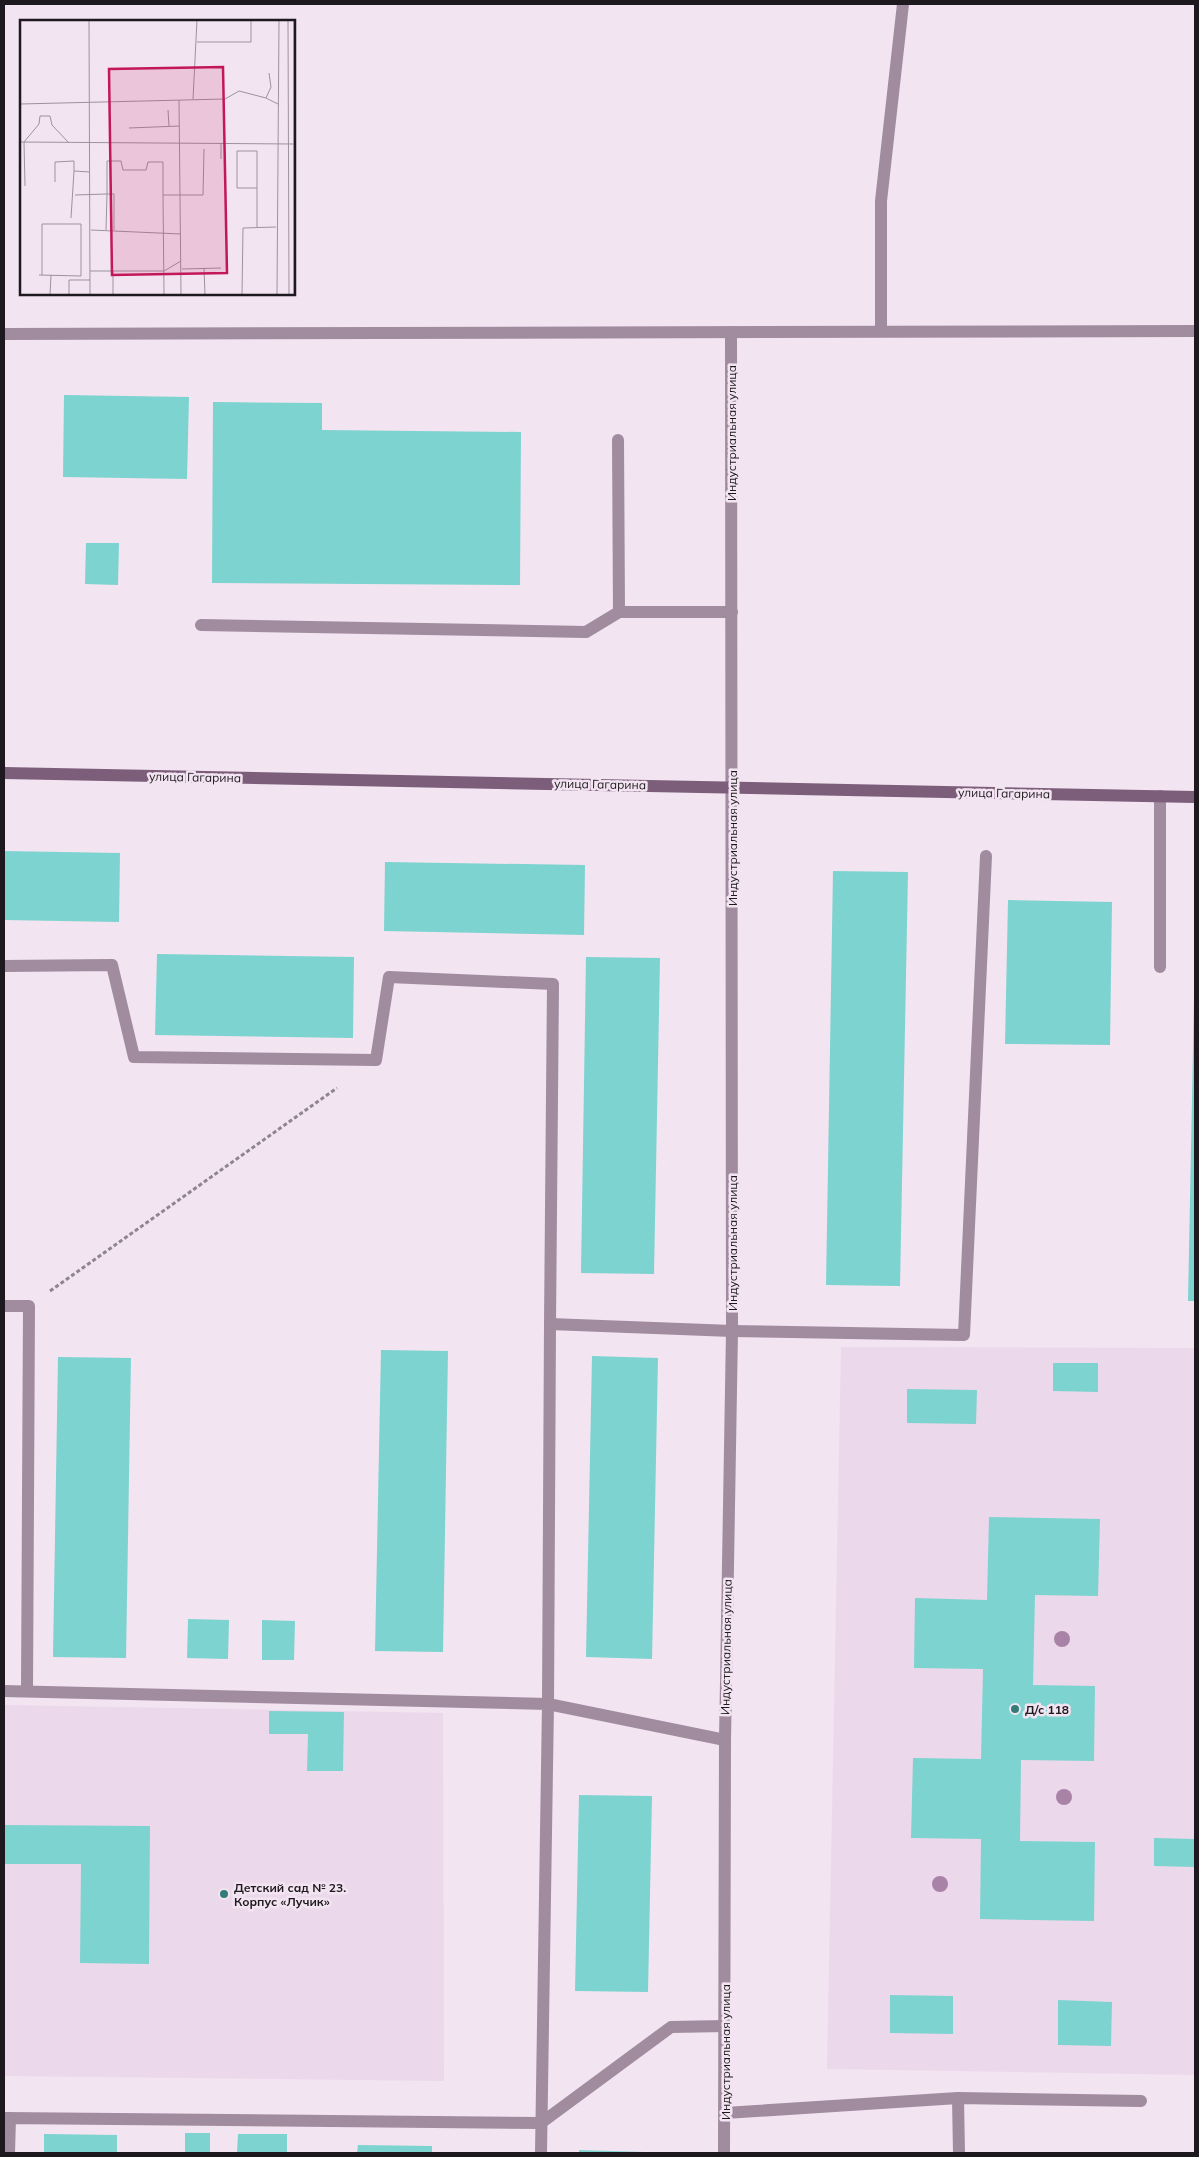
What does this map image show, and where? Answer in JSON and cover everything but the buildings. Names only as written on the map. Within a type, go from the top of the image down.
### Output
[{"type":"main road","name":"улица Гагарина","points":[[4,773],[1195,797]]},
{"type":"street","points":[[881,331],[881,201],[903,4]]},
{"type":"street","points":[[4,334],[1195,330]]},
{"type":"street","name":"Индустриальная улица","points":[[724,2153],[724,1740],[732,1331],[733,787],[731,332]]},
{"type":"street","points":[[618,440],[619,612]]},
{"type":"street","points":[[201,626],[586,632],[619,612],[732,612]]},
{"type":"street","points":[[1160,796],[1160,967]]},
{"type":"street","points":[[550,1324],[732,1331],[964,1335],[986,856]]},
{"type":"street","points":[[4,966],[112,965],[134,1057],[376,1060],[389,977],[553,984],[548,1704],[541,2153]]},
{"type":"street","points":[[4,1306],[29,1306],[27,1691]]},
{"type":"street","points":[[4,1691],[548,1704],[724,1740]]},
{"type":"street","points":[[10,2153],[7,2118],[541,2124],[671,2027],[725,2026]]},
{"type":"street","points":[[725,2113],[958,2098],[1141,2100]]},
{"type":"street","points":[[958,2098],[959,2153]]},
{"type":"path","points":[[29,1306],[376,1060]]},
{"type":"shaded area","name":"Д/с 118","points":[[841,1347],[1195,1348],[1195,2075],[827,2069]]},
{"type":"shaded area","name":"Детский сад № 23. Корпус «Лучик»","points":[[4,1705],[443,1713],[444,2081],[4,2076]]},
{"type":"place","name":"Д/с 118","points":[[1015,1709]]},
{"type":"place","name":"Детский сад № 23. Корпус «Лучик»","points":[[224,1894]]}]
